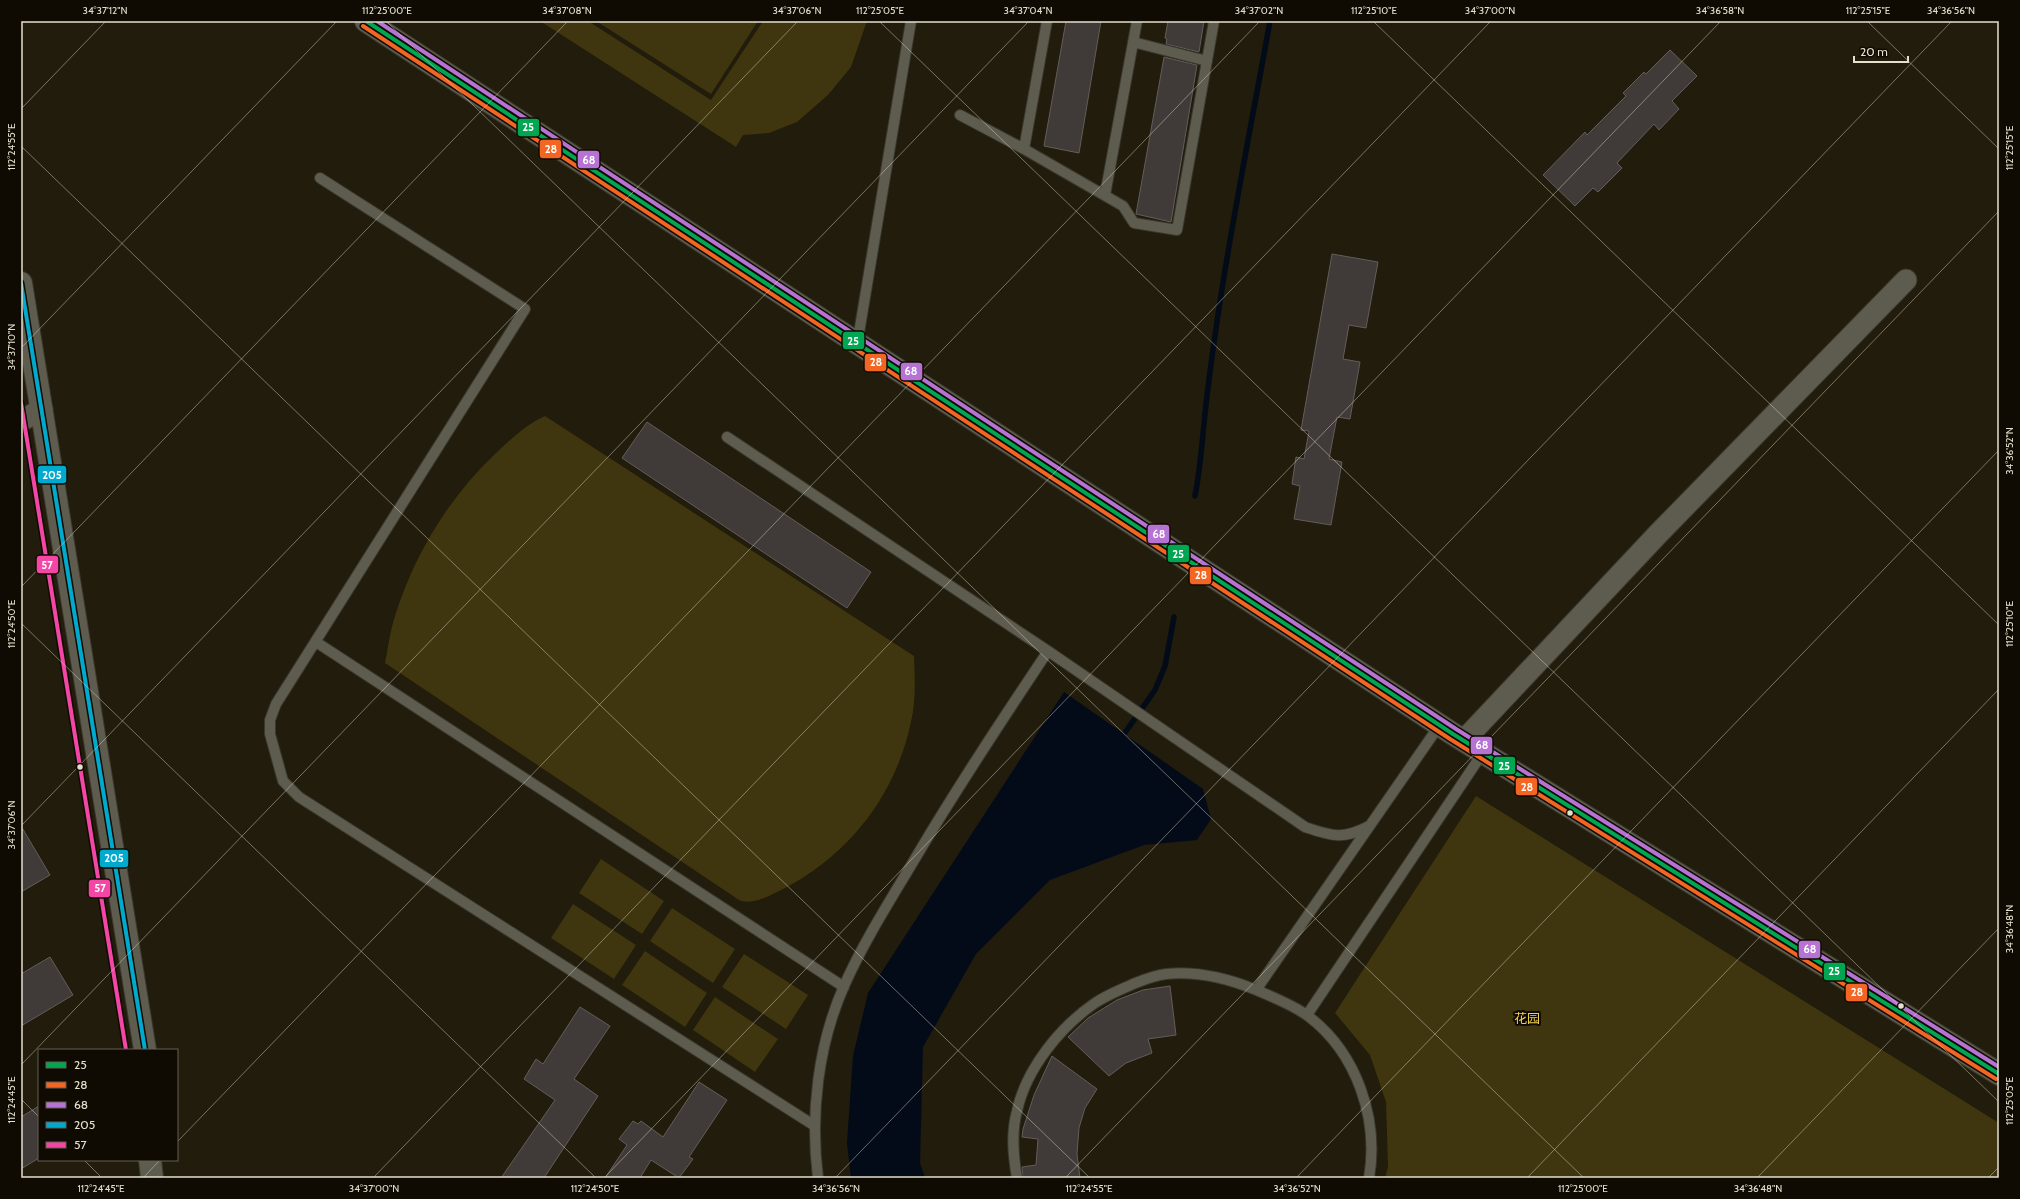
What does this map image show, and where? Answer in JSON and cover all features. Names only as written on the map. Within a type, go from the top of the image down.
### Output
[{"type":"street","points":[[366,21],[857,338]]},
{"type":"street","points":[[380,21],[857,338],[1441,722],[1999,1074]]},
{"type":"street","points":[[1475,744],[1658,534],[1906,280]]},
{"type":"street","points":[[21,283],[31,416],[132,1049]]},
{"type":"street","points":[[21,365],[145,1049]]},
{"type":"street","points":[[1475,744],[1999,1066]]},
{"type":"street","points":[[150,1161],[152,1178]]},
{"type":"street","points":[[163,1161],[166,1178]]},
{"type":"lane","points":[[857,338],[911,21]]},
{"type":"lane","points":[[1024,149],[1047,21]]},
{"type":"lane","points":[[1105,195],[1137,21]]},
{"type":"lane","points":[[960,115],[1024,149],[1123,206],[1134,223],[1178,230],[1214,21]]},
{"type":"lane","points":[[1133,42],[1207,61]]},
{"type":"lane","points":[[320,178],[525,309],[276,704],[270,720],[270,734],[281,772],[289,788],[305,802],[815,1126]]},
{"type":"lane","points":[[727,437],[1048,651],[1305,827],[1334,836],[1353,834],[1369,826]]},
{"type":"lane","points":[[316,642],[844,987]]},
{"type":"lane","points":[[818,1178],[814,1151],[819,1074],[832,1021],[844,987],[869,936],[949,802],[1048,651]]},
{"type":"lane","points":[[1256,990],[1441,722]]},
{"type":"lane","points":[[1307,1015],[1475,744]]},
{"type":"lane","points":[[1017,1178],[1012,1152],[1016,1111],[1022,1093],[1031,1074],[1055,1040],[1079,1016],[1095,1003],[1116,991],[1163,975],[1180,973],[1221,978],[1256,990],[1307,1015],[1339,1048],[1363,1093],[1368,1121],[1371,1154],[1369,1178]]},
{"type":"green space","points":[[540,21],[588,21],[711,100],[763,21],[867,21],[851,67],[828,95],[797,122],[769,133],[743,135],[736,147]]},
{"type":"green space","points":[[596,21],[758,21],[711,94]]},
{"type":"green space","points":[[545,416],[914,656],[915,681],[913,714],[904,748],[894,774],[882,797],[867,819],[849,840],[830,858],[808,874],[775,893],[750,902],[739,900],[385,663],[395,616],[403,593],[412,571],[434,529],[447,509],[477,472],[518,433]]},
{"type":"green space","name":"花园","points":[[1476,796],[1999,1123],[1999,1178],[1385,1178],[1388,1167],[1386,1102],[1370,1055],[1335,1013]]},
{"type":"green space","points":[[601,859],[664,901],[642,934],[579,893]]},
{"type":"green space","points":[[573,904],[636,945],[614,979],[551,938]]},
{"type":"green space","points":[[672,908],[735,949],[713,983],[650,941]]},
{"type":"green space","points":[[645,951],[707,993],[685,1027],[622,985]]},
{"type":"green space","points":[[744,954],[808,995],[786,1029],[722,987]]},
{"type":"green space","points":[[715,997],[778,1039],[755,1072],[693,1030]]},
{"type":"water","points":[[1064,692],[1203,789],[1211,819],[1197,840],[1144,845],[1050,880],[976,954],[923,1047],[920,1163],[925,1178],[851,1178],[847,1143],[853,1056],[868,993]]},
{"type":"building","points":[[1066,21],[1101,21],[1079,153],[1044,146]]},
{"type":"building","points":[[1168,21],[1204,21],[1199,52],[1166,44],[1167,39],[1165,38]]},
{"type":"building","points":[[1670,50],[1697,76],[1672,101],[1679,109],[1659,130],[1654,124],[1617,163],[1622,168],[1598,192],[1593,188],[1575,206],[1543,175],[1585,132],[1587,135],[1626,96],[1623,93],[1644,72],[1646,74]]},
{"type":"building","points":[[1164,57],[1197,65],[1171,222],[1136,214]]},
{"type":"building","points":[[1332,254],[1378,262],[1366,328],[1349,325],[1343,359],[1360,362],[1350,419],[1337,417],[1329,459],[1342,462],[1331,525],[1294,519],[1300,486],[1292,484],[1296,457],[1304,459],[1309,431],[1301,430]]},
{"type":"building","points":[[647,422],[871,572],[847,608],[622,458]]},
{"type":"building","points":[[21,826],[50,875],[21,892]]},
{"type":"building","points":[[50,957],[73,995],[21,1026],[21,974]]},
{"type":"building","points":[[1170,986],[1176,1035],[1148,1039],[1152,1053],[1126,1063],[1109,1076],[1068,1037],[1088,1018],[1117,1000],[1143,990]]},
{"type":"building","points":[[580,1007],[610,1026],[574,1079],[598,1096],[544,1178],[501,1178],[555,1100],[524,1079],[536,1059],[543,1064]]},
{"type":"building","points":[[1052,1056],[1097,1089],[1085,1108],[1079,1128],[1077,1154],[1080,1178],[1023,1178],[1022,1167],[1036,1165],[1038,1139],[1022,1137],[1023,1129],[1034,1095]]},
{"type":"building","points":[[699,1082],[727,1100],[689,1157],[693,1159],[679,1178],[651,1160],[640,1178],[605,1178],[627,1145],[619,1139],[633,1121],[638,1124],[641,1121],[663,1137]]},
{"type":"building","points":[[38,1107],[38,1159],[21,1169],[21,1117]]},
{"type":"waterway","points":[[1195,496],[1221,296],[1236,204],[1270,21]]},
{"type":"waterway","points":[[1124,734],[1155,690],[1165,666],[1174,617]]},
{"type":"transit line","name":"25","points":[[366,21],[1453,734],[1999,1074]]},
{"type":"transit line","name":"68","points":[[377,21],[1456,729],[1999,1067]]},
{"type":"transit line","name":"28","points":[[363,26],[1450,739],[1996,1079]]},
{"type":"transit line","name":"205","points":[[21,283],[145,1049]]},
{"type":"transit line","name":"57","points":[[21,403],[126,1049]]}]
